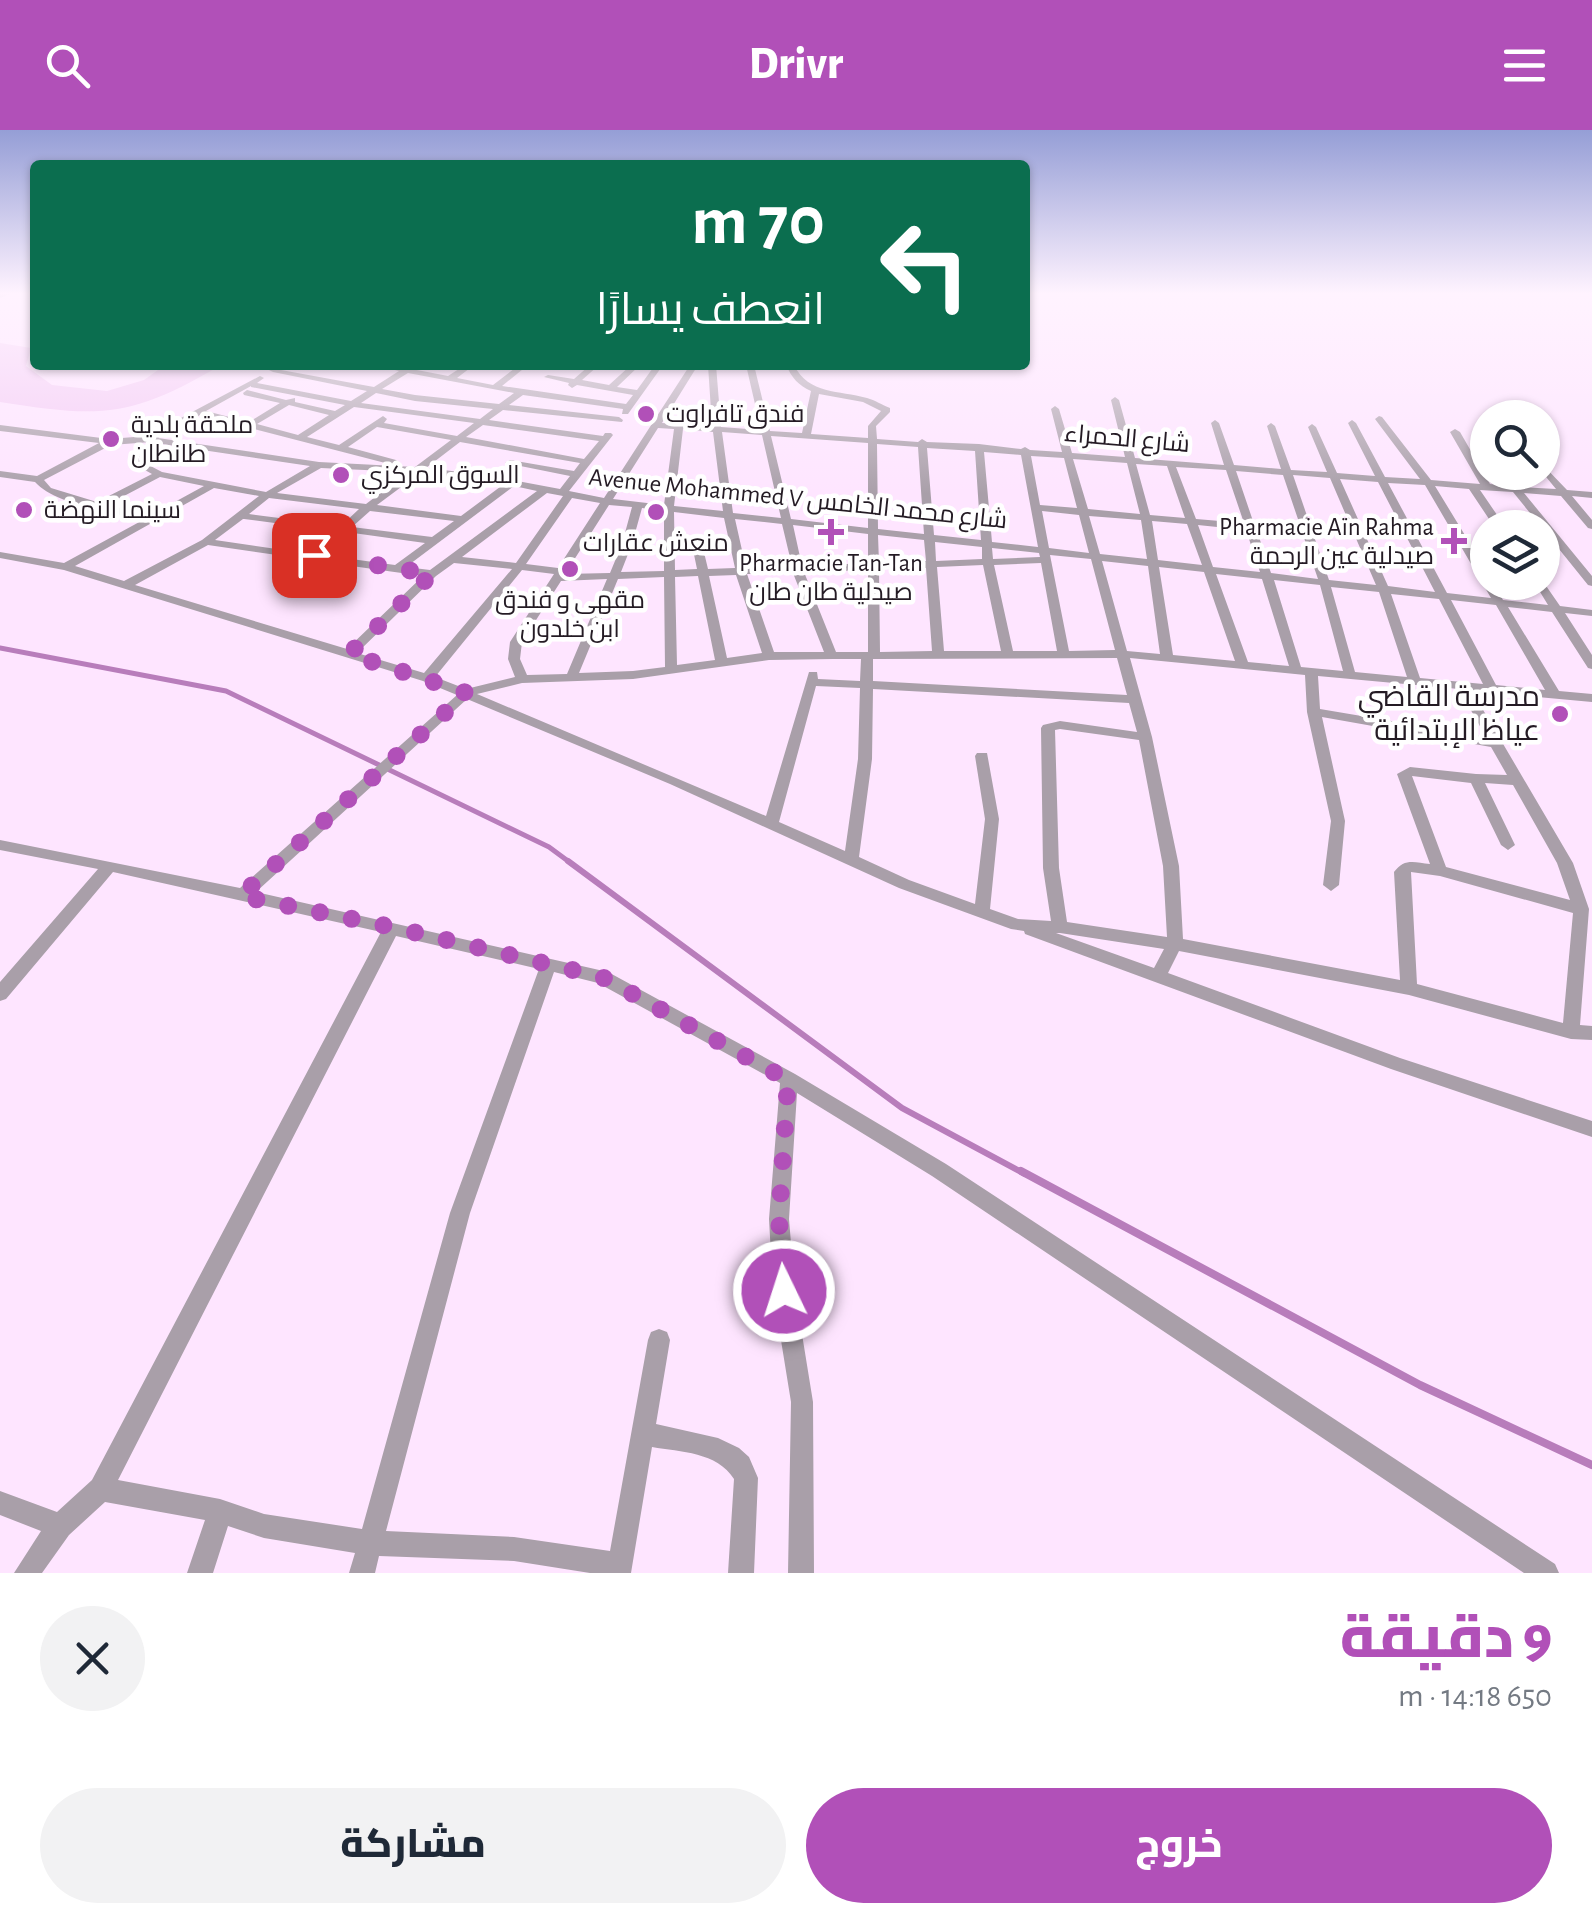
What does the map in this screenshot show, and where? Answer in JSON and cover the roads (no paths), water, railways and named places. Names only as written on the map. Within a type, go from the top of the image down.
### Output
[{"type":"street","points":[[274,370],[155,440],[134,458],[159,474],[267,496],[463,520]]},
{"type":"street","points":[[284,370],[372,392],[619,420]]},
{"type":"street","points":[[397,370],[628,407]]},
{"type":"street","points":[[296,439],[407,370]]},
{"type":"street","points":[[341,448],[462,370]]},
{"type":"street","points":[[495,388],[518,370]]},
{"type":"street","points":[[534,394],[556,370]]},
{"type":"street","points":[[557,397],[589,370]]},
{"type":"street","points":[[612,388],[631,370]]},
{"type":"street","points":[[427,678],[518,567],[578,475],[654,370]]},
{"type":"street","points":[[522,679],[514,659],[516,642],[605,501],[660,424],[691,370]]},
{"type":"street","points":[[712,370],[716,428],[730,515],[750,612],[769,656]]},
{"type":"street","points":[[751,370],[798,570],[825,656],[812,682],[771,823]]},
{"type":"street","points":[[792,370],[797,380],[815,391],[864,400],[887,410],[872,426],[875,567],[871,656],[865,759],[851,858]]},
{"type":"street","points":[[548,377],[639,392]]},
{"type":"street","points":[[248,426],[324,382]]},
{"type":"street","points":[[251,384],[353,404],[605,439]]},
{"type":"street","points":[[412,430],[474,384]]},
{"type":"street","points":[[238,390],[336,414]]},
{"type":"street","points":[[806,434],[815,391]]},
{"type":"street","points":[[294,575],[364,510],[521,392]]},
{"type":"street","points":[[1115,400],[1146,518],[1168,658]]},
{"type":"street","points":[[1055,409],[1145,737],[1171,866],[1175,944],[1158,976]]},
{"type":"street","points":[[200,412],[420,470]]},
{"type":"street","points":[[1380,419],[1429,484],[1554,694]]},
{"type":"street","points":[[1215,423],[1246,527],[1268,575],[1314,712],[1338,821],[1331,885]]},
{"type":"street","points":[[1352,423],[1490,688]]},
{"type":"street","points":[[376,424],[588,462]]},
{"type":"street","name":"شارع الحمراء","points":[[660,424],[1470,487]]},
{"type":"street","points":[[671,671],[669,508],[679,426]]},
{"type":"street","points":[[1271,426],[1324,581],[1350,675]]},
{"type":"street","points":[[1312,427],[1384,590],[1415,681]]},
{"type":"street","name":"Avenue Mohammed V شارع محمد الخامس","points":[[0,428],[109,442],[155,440],[320,465],[420,470],[486,478],[605,501],[989,542],[1043,555],[1098,555],[1592,614]]},
{"type":"street","points":[[1454,432],[1470,460]]},
{"type":"street","points":[[0,474],[38,479],[109,442]]},
{"type":"street","points":[[922,442],[938,654]]},
{"type":"street","points":[[980,446],[988,562],[1007,652]]},
{"type":"street","points":[[1024,450],[1063,652]]},
{"type":"street","points":[[486,478],[528,452]]},
{"type":"street","points":[[1170,462],[1243,665]]},
{"type":"street","points":[[510,464],[578,475]]},
{"type":"street","points":[[126,585],[206,542],[267,496],[320,465]]},
{"type":"street","points":[[98,506],[159,474]]},
{"type":"street","points":[[38,479],[48,490],[153,519]]},
{"type":"street","points":[[400,568],[512,483]]},
{"type":"street","points":[[66,567],[212,485]]},
{"type":"street","points":[[1560,488],[1592,526]]},
{"type":"street","name":"شارع الحمراء","points":[[1505,490],[1592,495]]},
{"type":"street","points":[[349,654],[432,574],[543,491]]},
{"type":"street","points":[[1515,491],[1592,583]]},
{"type":"street","points":[[572,676],[638,505]]},
{"type":"street","points":[[1038,508],[1307,532]]},
{"type":"street","points":[[244,516],[436,541]]},
{"type":"street","points":[[696,540],[722,664]]},
{"type":"street","points":[[206,542],[432,574]]},
{"type":"street","points":[[0,555],[66,567],[427,678],[771,823],[904,884],[1414,1070],[1592,1128]]},
{"type":"street","points":[[452,559],[558,575],[612,577],[988,562],[1043,555]]},
{"type":"street","points":[[1552,600],[1592,665]]},
{"type":"street","points":[[240,896],[467,693],[522,679],[671,671],[769,656],[1063,652],[1168,658],[1592,698]]},
{"type":"street","points":[[812,682],[1132,699]]},
{"type":"street","points":[[1464,688],[1565,863],[1581,909],[1571,1032]]},
{"type":"street","points":[[1314,712],[1495,742]]},
{"type":"street","points":[[1060,926],[1051,868],[1048,728],[1060,725],[1145,737]]},
{"type":"street","points":[[982,756],[992,819],[982,912]]},
{"type":"street","points":[[1440,871],[1404,774],[1410,770],[1519,782]]},
{"type":"street","points":[[1476,779],[1508,844]]},
{"type":"street","points":[[0,845],[184,880],[602,977],[940,1170],[1546,1573]]},
{"type":"street","points":[[1409,988],[1402,872],[1408,866],[1581,909]]},
{"type":"street","points":[[0,994],[109,867]]},
{"type":"street","points":[[1017,925],[1060,926],[1175,944],[1409,988],[1571,1032],[1592,1033]]},
{"type":"street","points":[[26,1573],[60,1526],[101,1489],[392,927]]},
{"type":"street","points":[[362,1573],[460,1214],[548,966]]},
{"type":"street","points":[[788,1080],[779,1219],[784,1291],[802,1402],[801,1573]]},
{"type":"street","points":[[101,1489],[220,1511],[264,1526],[369,1543],[514,1549],[619,1569],[659,1340]]},
{"type":"street","points":[[643,1433],[729,1452],[743,1463],[746,1478],[741,1573]]},
{"type":"street","points":[[0,1503],[60,1526]]},
{"type":"street","points":[[200,1573],[220,1511]]},
{"type":"waterway","points":[[0,648],[226,691],[549,847],[572,864]]},
{"type":"waterway","points":[[568,861],[902,1108],[1025,1174]]},
{"type":"waterway","points":[[1021,1171],[1420,1385],[1592,1465]]},
{"type":"place","name":"فندق تافراوت","points":[[646,414]]},
{"type":"place","name":"ملحقة بلدية طانطان","points":[[111,439]]},
{"type":"place","name":"السوق المركزي","points":[[341,475]]},
{"type":"place","name":"سينما النهضة","points":[[24,510]]},
{"type":"place","name":"منعش عقارات","points":[[656,512]]},
{"type":"place","name":"Pharmacie Tan-Tan صيدلية طان طان","points":[[831,532]]},
{"type":"place","name":"Pharmacie Aïn Rahma صيدلية عين الرحمة","points":[[1454,541]]},
{"type":"place","name":"مقهى و فندق ابن خلدون","points":[[570,569]]},
{"type":"place","name":"مدرسة القاضي عياظ الإبتدائية","points":[[1560,714]]}]
